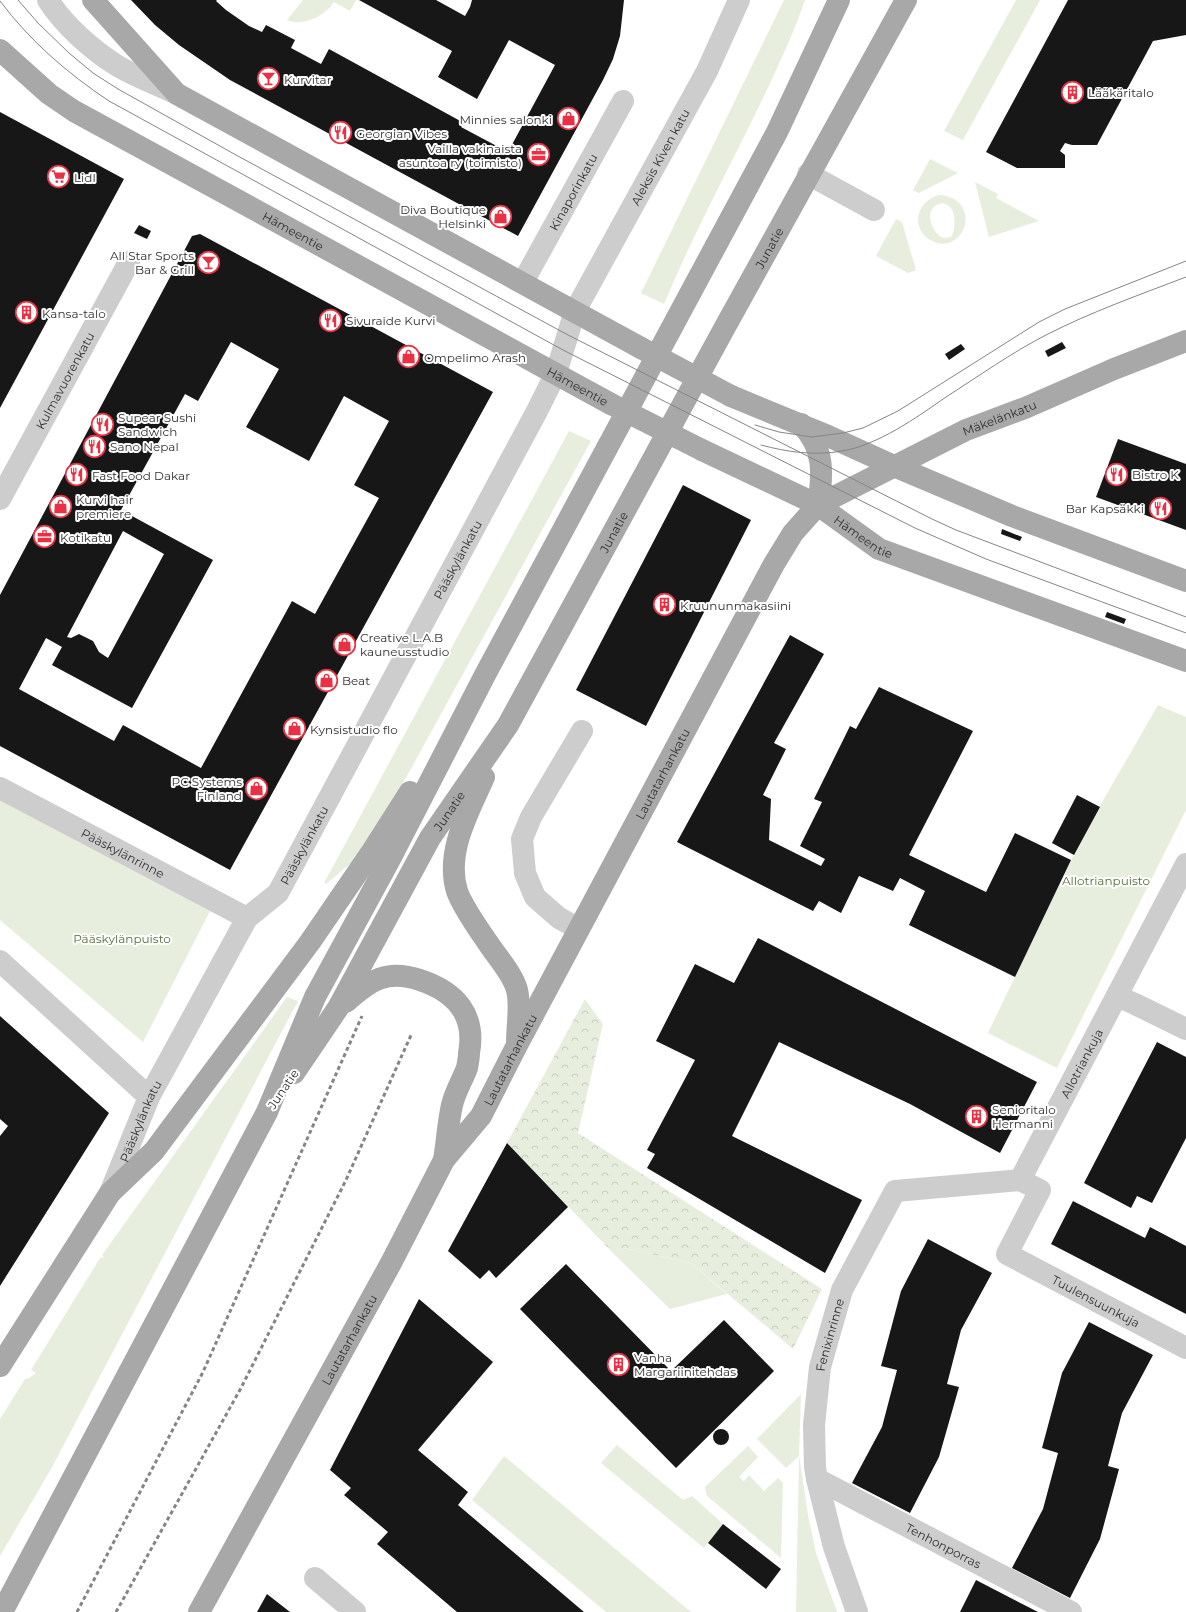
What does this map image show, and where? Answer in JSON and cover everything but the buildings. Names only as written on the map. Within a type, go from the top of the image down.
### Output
[{"type":"main road","points":[[93,0],[177,94],[731,396],[801,424],[894,466],[1012,516],[1186,581]]},
{"type":"main road","name":"Junatie","points":[[267,1112],[315,997],[390,859],[486,673],[777,132],[839,0]]},
{"type":"main road","name":"Junatie","points":[[267,1112],[338,1008],[430,838],[508,725],[808,174],[906,0]]},
{"type":"main road","name":"Hämeentie","points":[[0,50],[49,94],[74,111],[611,404],[702,450],[818,505],[879,549],[1186,661]]},
{"type":"main road","name":"Mäkelänkatu","points":[[818,505],[966,430],[1025,408],[1114,369],[1186,341]]},
{"type":"main road","points":[[801,424],[812,437],[821,463],[822,481],[818,505]]},
{"type":"main road","name":"Lautatarhankatu","points":[[199,1612],[391,1263],[444,1160],[481,1116],[516,1047],[774,564],[793,533],[818,505]]},
{"type":"main road","points":[[110,1193],[154,1151],[310,942],[373,850],[486,673]]},
{"type":"main road","points":[[508,725],[460,829],[454,874],[457,891],[476,925],[513,979],[518,999],[516,1047]]},
{"type":"main road","points":[[338,1008],[370,982],[391,976],[413,978],[430,984],[454,998],[460,1005],[466,1016],[471,1042],[467,1067],[452,1105],[444,1160]]},
{"type":"main road","points":[[2,1612],[267,1112]]},
{"type":"main road","name":"Pääskylänkatu","points":[[0,1366],[110,1193]]},
{"type":"street","points":[[48,0],[70,27],[116,65],[177,94]]},
{"type":"street","name":"Aleksis Kiven katu","points":[[556,373],[575,311],[707,71],[739,0]]},
{"type":"street","name":"Kinaporinkatu","points":[[523,282],[623,101]]},
{"type":"street","points":[[808,174],[874,210]]},
{"type":"street","name":"Kulmavuorenkatu","points":[[0,499],[129,262]]},
{"type":"street","name":"Pääskylänkatu","points":[[110,1193],[149,1097],[246,918],[278,893],[556,373]]},
{"type":"street","points":[[579,929],[559,918],[535,897],[525,873],[522,839],[531,817],[582,731]]},
{"type":"street","name":"Pääskylänrinne","points":[[0,788],[246,918]]},
{"type":"street","name":"Allotriankuja","points":[[1020,1180],[1186,864]]},
{"type":"street","points":[[0,961],[149,1097]]},
{"type":"street","points":[[1116,996],[1186,1029]]},
{"type":"street","name":"Tuulensuunkuja","points":[[1020,1180],[1040,1190],[1007,1254],[1186,1348]]},
{"type":"street","name":"Fenixinrinne","points":[[857,1612],[834,1547],[815,1467],[814,1425],[820,1367],[842,1290],[895,1191],[1020,1180]]},
{"type":"street","name":"Tenhonporras","points":[[818,1479],[1071,1612]]},
{"type":"street","points":[[315,1578],[355,1612]]},
{"type":"green space","points":[[303,0],[356,0],[350,11],[334,2],[325,12],[313,19],[300,22],[287,20]]},
{"type":"green space","points":[[784,0],[805,0],[794,30],[772,79],[689,247],[664,304],[641,293]]},
{"type":"green space","points":[[1016,0],[1040,0],[963,140],[944,131]]},
{"type":"green space","points":[[930,159],[958,173],[919,193],[913,190]]},
{"type":"green space","points":[[975,182],[998,194],[996,198],[1039,221],[989,237]]},
{"type":"green space","points":[[939,195],[952,198],[960,204],[965,213],[963,231],[957,239],[948,243],[937,243],[928,239],[920,229],[918,223],[920,211],[927,201]],"holes":[[[943,203],[951,208],[954,216],[953,234],[951,237],[943,238],[938,235],[930,219],[932,209],[936,205]]]},
{"type":"green space","points":[[896,219],[902,222],[916,270],[908,273],[876,256]]},
{"type":"green space","points":[[569,431],[591,441],[374,836],[356,859],[326,884],[324,883]]},
{"type":"green space","name":"Allotrianpuisto","points":[[1158,705],[1186,717],[1186,810],[1057,1068],[988,1033],[1071,860],[1101,804]]},
{"type":"green space","name":"Pääskylänpuisto","points":[[0,800],[210,911],[143,1042],[0,920]]},
{"type":"green space","points":[[287,997],[298,1001],[51,1469],[0,1556],[0,1419],[25,1379],[36,1373],[31,1370],[100,1258],[104,1257],[102,1255]]},
{"type":"green space","points":[[585,999],[603,1024],[578,1133],[822,1289],[793,1349],[691,1263],[623,1248],[614,1254],[507,1143]]},
{"type":"green space","points":[[623,1248],[691,1263],[727,1294],[670,1309],[614,1254]]},
{"type":"green space","points":[[801,1394],[799,1455],[808,1515],[816,1553],[837,1612],[796,1612],[799,1456],[786,1468],[757,1439]]},
{"type":"green space","points":[[617,1445],[683,1500],[692,1496],[723,1524],[704,1548],[601,1463]]},
{"type":"green space","points":[[748,1446],[758,1457],[739,1477],[744,1481],[749,1475],[764,1491],[778,1478],[783,1483],[781,1558],[707,1496],[705,1487]]},
{"type":"green space","points":[[504,1456],[691,1612],[606,1612],[472,1500]]},
{"type":"tram line","points":[[18,0],[38,23],[69,53],[93,73],[118,89],[236,155],[568,335],[956,530],[1186,617]]},
{"type":"tram line","points":[[0,1],[24,30],[50,56],[78,79],[109,101],[563,350],[915,528],[986,559],[1186,633]]},
{"type":"tram line","points":[[755,425],[779,432],[812,437],[843,433],[863,428],[898,411],[1039,322],[1065,309],[1186,261]]},
{"type":"tram line","points":[[761,445],[781,450],[821,453],[842,451],[869,443],[896,430],[1020,349],[1046,335],[1098,311],[1186,277]]},
{"type":"railway","points":[[77,1612],[203,1372],[362,1016]]},
{"type":"railway","points":[[116,1612],[241,1388],[346,1180],[412,1033]]},
{"type":"place","name":"Kurvitar","points":[[268,79]]},
{"type":"place","name":"Lääkäritalo","points":[[1072,92]]},
{"type":"place","name":"Minnies salonki","points":[[568,119]]},
{"type":"place","name":"Georgian Vibes","points":[[341,133]]},
{"type":"place","name":"Vailla vakinaista asuntoa ry (toimisto)","points":[[538,155]]},
{"type":"place","name":"Lidl","points":[[58,177]]},
{"type":"place","name":"Diva Boutique Helsinki","points":[[501,216]]},
{"type":"place","name":"All Star Sports Bar & Grill","points":[[209,262]]},
{"type":"place","name":"Kansa-talo","points":[[26,313]]},
{"type":"place","name":"Sivuraide Kurvi","points":[[331,320]]},
{"type":"place","name":"Ompelimo Arash","points":[[408,357]]},
{"type":"place","name":"Supear Sushi Sandwich","points":[[103,424]]},
{"type":"place","name":"Sano Nepal","points":[[94,446]]},
{"type":"place","name":"Bistro K","points":[[1116,474]]},
{"type":"place","name":"Fast Food Dakar","points":[[76,475]]},
{"type":"place","name":"Kurvi hair premiere","points":[[60,506]]},
{"type":"place","name":"Bar Kapsäkki","points":[[1160,508]]},
{"type":"place","name":"Kotikatu","points":[[44,537]]},
{"type":"place","name":"Kruununmakasiini","points":[[664,605]]},
{"type":"place","name":"Creative L.A.B kauneusstudio","points":[[344,644]]},
{"type":"place","name":"Beat","points":[[326,680]]},
{"type":"place","name":"Kynsistudio flo","points":[[295,729]]},
{"type":"place","name":"PC Systems Finland","points":[[257,788]]},
{"type":"place","name":"Senioritalo Hermanni","points":[[976,1116]]},
{"type":"place","name":"Vanha Margariinitehdas","points":[[619,1364]]}]
